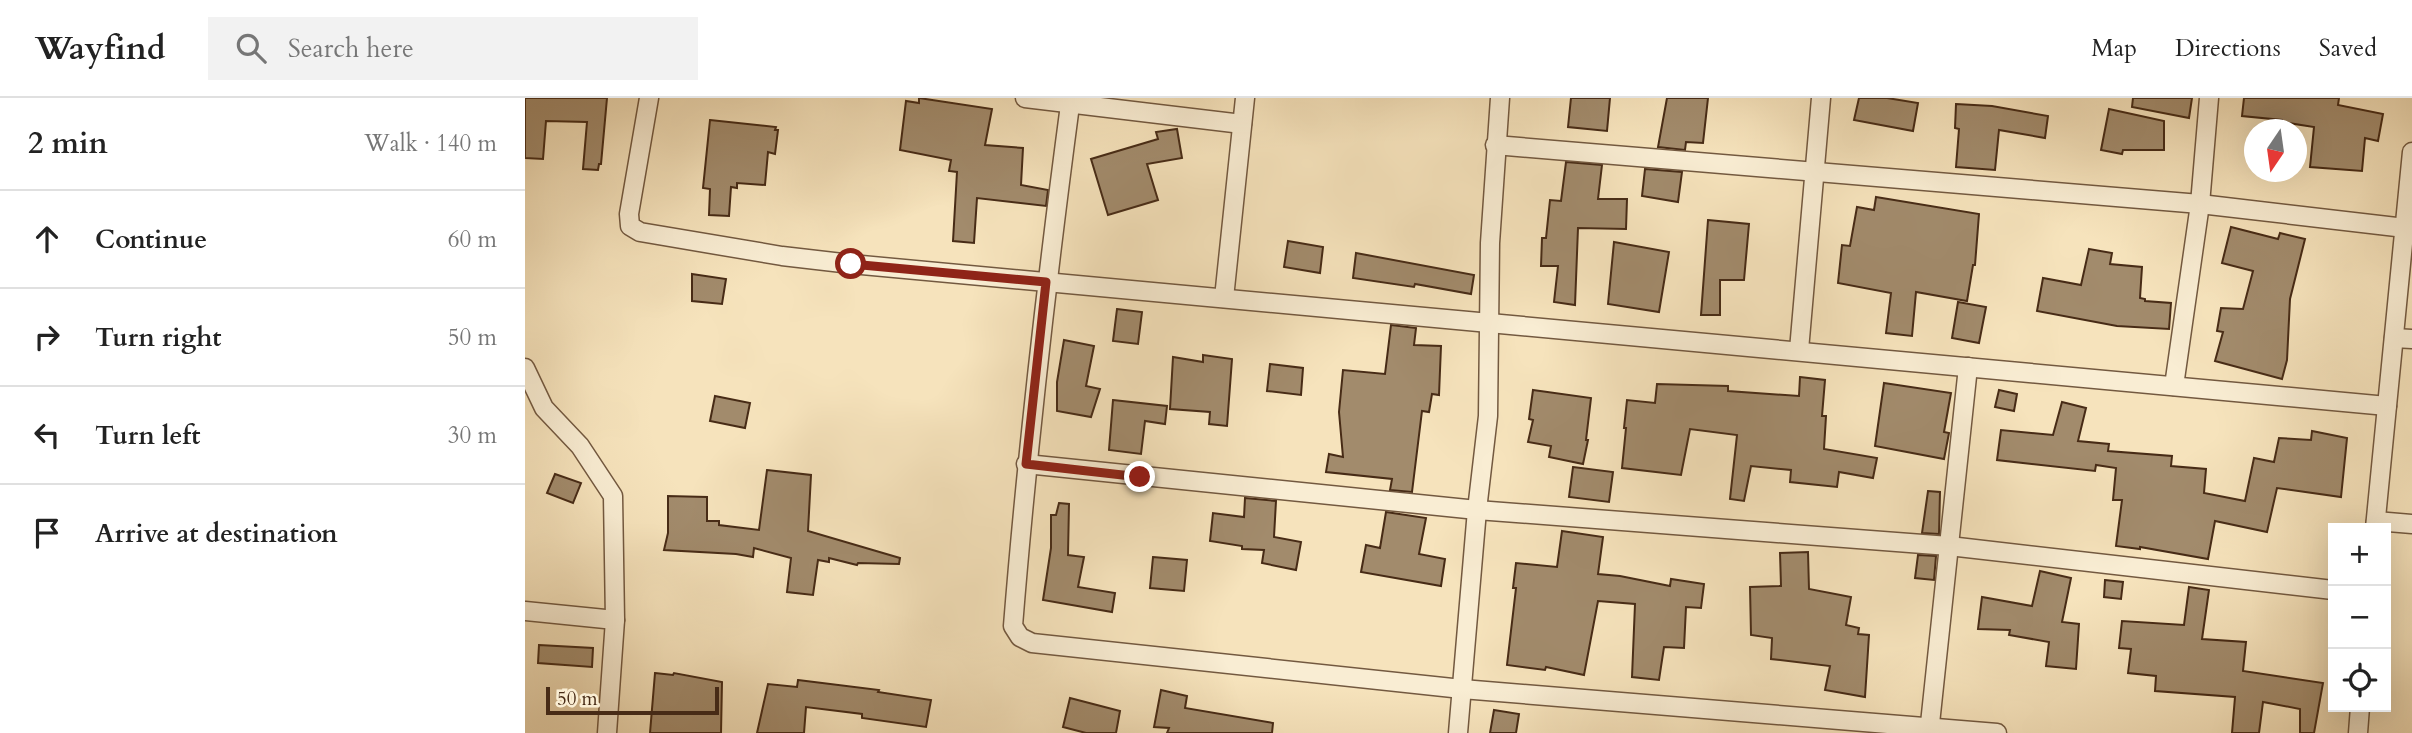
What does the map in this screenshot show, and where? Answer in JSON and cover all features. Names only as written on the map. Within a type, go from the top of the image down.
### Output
[{"type":"street","points":[[649,98],[629,214],[630,226],[635,231],[806,259],[2387,406]]},
{"type":"street","points":[[1025,98],[1242,124]]},
{"type":"street","points":[[1224,299],[1245,98]]},
{"type":"street","points":[[1458,733],[1488,416],[1490,243],[1500,98]]},
{"type":"street","points":[[1799,350],[1821,98]]},
{"type":"street","points":[[2174,386],[2200,204],[2209,98]]},
{"type":"street","points":[[1070,105],[1046,282],[1026,464],[1013,626],[1020,638],[1033,643],[1462,689],[1929,730],[1997,733]]},
{"type":"street","points":[[1495,145],[2200,204],[2405,228]]},
{"type":"street","points":[[2375,523],[2387,406],[2403,338],[2405,228],[2412,152]]},
{"type":"street","points":[[1929,730],[1968,367]]},
{"type":"street","points":[[525,368],[544,408],[580,446],[613,495],[615,620],[607,733]]},
{"type":"street","points":[[1026,464],[1477,510],[1949,546],[2328,589]]},
{"type":"street","points":[[2391,525],[2412,524]]},
{"type":"street","points":[[525,611],[615,620]]},
{"type":"street","points":[[2358,733],[2360,712]]},
{"type":"building","points":[[525,98],[607,98],[601,164],[598,170],[583,169],[587,122],[546,121],[543,159],[525,158]]},
{"type":"building","points":[[919,98],[992,109],[985,145],[1023,148],[1021,185],[1048,190],[1046,206],[977,198],[974,243],[953,241],[957,172],[949,171],[951,160],[900,150],[906,101],[919,103]]},
{"type":"building","points":[[1571,98],[1610,98],[1607,131],[1568,127]]},
{"type":"building","points":[[1667,98],[1708,98],[1703,143],[1686,142],[1685,150],[1658,147]]},
{"type":"building","points":[[1859,98],[1887,98],[1918,103],[1913,131],[1854,120]]},
{"type":"building","points":[[2133,98],[2192,98],[2189,118],[2132,107]]},
{"type":"building","points":[[2244,98],[2339,98],[2338,105],[2383,114],[2378,141],[2365,138],[2362,171],[2310,167],[2314,127],[2307,126],[2307,119],[2242,116]]},
{"type":"building","points":[[1956,104],[1992,106],[2048,116],[2045,138],[1999,130],[1995,170],[1956,167],[1959,129],[1955,128]]},
{"type":"building","points":[[2109,109],[2164,121],[2164,150],[2123,150],[2122,154],[2101,150]]},
{"type":"building","points":[[710,120],[776,127],[775,130],[778,130],[775,154],[768,152],[765,185],[737,183],[737,188],[731,187],[729,216],[709,215],[710,189],[703,188]]},
{"type":"building","points":[[1177,129],[1182,158],[1147,164],[1158,200],[1108,215],[1091,159],[1158,139],[1156,132]]},
{"type":"building","points":[[1566,162],[1602,165],[1598,199],[1627,199],[1626,229],[1578,228],[1575,305],[1554,302],[1558,266],[1541,266],[1542,238],[1546,238],[1550,200],[1561,201]]},
{"type":"building","points":[[1645,169],[1682,172],[1678,202],[1642,196]]},
{"type":"building","points":[[1876,197],[1979,214],[1975,265],[1967,301],[1916,292],[1912,336],[1886,333],[1891,293],[1838,283],[1842,245],[1850,246],[1857,207],[1874,210]]},
{"type":"building","points":[[1708,220],[1749,224],[1744,280],[1720,280],[1720,315],[1701,315]]},
{"type":"building","points":[[2231,227],[2278,239],[2280,233],[2305,239],[2290,299],[2287,360],[2282,379],[2215,361],[2223,332],[2217,331],[2221,308],[2243,309],[2253,271],[2222,263]]},
{"type":"building","points":[[1288,241],[1323,247],[1320,273],[1284,267]]},
{"type":"building","points":[[1614,242],[1669,252],[1659,312],[1608,304]]},
{"type":"building","points":[[2089,249],[2112,253],[2110,264],[2142,267],[2140,298],[2145,301],[2171,303],[2169,329],[2117,326],[2037,311],[2043,278],[2081,285]]},
{"type":"building","points":[[1356,253],[1474,275],[1471,294],[1415,284],[1414,287],[1353,278]]},
{"type":"building","points":[[692,274],[726,279],[722,304],[692,301]]},
{"type":"building","points":[[1958,302],[1986,307],[1979,343],[1952,338]]},
{"type":"building","points":[[1117,309],[1142,312],[1138,344],[1113,341]]},
{"type":"building","points":[[1391,325],[1416,328],[1414,345],[1441,346],[1439,395],[1432,394],[1429,412],[1422,411],[1412,492],[1390,490],[1392,479],[1326,472],[1329,454],[1343,457],[1339,412],[1343,370],[1385,374]]},
{"type":"building","points":[[1064,340],[1094,346],[1086,386],[1100,389],[1091,417],[1057,411],[1057,382]]},
{"type":"building","points":[[1203,355],[1232,359],[1227,426],[1209,424],[1210,412],[1170,409],[1173,357],[1203,362]]},
{"type":"building","points":[[1270,364],[1303,368],[1301,395],[1267,391]]},
{"type":"building","points":[[1800,377],[1825,380],[1822,416],[1826,416],[1824,449],[1877,458],[1873,478],[1839,472],[1837,487],[1790,482],[1791,470],[1751,466],[1744,501],[1730,499],[1737,435],[1690,429],[1681,475],[1622,468],[1627,400],[1655,403],[1657,384],[1728,386],[1728,391],[1799,396]]},
{"type":"building","points":[[1884,383],[1951,393],[1944,432],[1949,433],[1944,459],[1875,446]]},
{"type":"building","points":[[1533,390],[1591,398],[1583,464],[1549,457],[1551,446],[1528,442],[1533,420],[1529,419]]},
{"type":"building","points":[[1999,390],[2017,394],[2014,411],[1995,407]]},
{"type":"building","points":[[715,396],[750,403],[745,428],[710,421]]},
{"type":"building","points":[[1113,400],[1167,406],[1165,424],[1145,421],[1141,454],[1109,450]]},
{"type":"building","points":[[2062,402],[2086,408],[2078,441],[2109,444],[2108,451],[2172,456],[2171,466],[2206,469],[2204,493],[2245,501],[2254,458],[2274,462],[2279,438],[2311,440],[2312,431],[2347,438],[2341,497],[2277,488],[2267,532],[2215,521],[2208,559],[2140,547],[2116,546],[2122,500],[2113,500],[2116,468],[2096,465],[2095,471],[1997,460],[2001,430],[2053,435]]},
{"type":"building","points":[[1573,467],[1613,472],[1609,502],[1569,497]]},
{"type":"building","points":[[767,470],[811,475],[808,531],[900,558],[899,564],[857,565],[829,558],[829,562],[818,560],[813,595],[787,592],[791,558],[754,548],[753,557],[664,550],[668,533],[668,496],[707,497],[707,521],[759,530]]},
{"type":"building","points":[[555,474],[581,483],[573,503],[547,493]]},
{"type":"building","points":[[1928,491],[1940,492],[1939,534],[1922,533]]},
{"type":"building","points":[[1245,498],[1276,501],[1274,537],[1301,542],[1296,570],[1262,563],[1264,550],[1242,549],[1242,546],[1210,541],[1213,513],[1244,517]]},
{"type":"building","points":[[1059,503],[1069,504],[1068,555],[1084,557],[1078,587],[1115,593],[1112,612],[1043,600],[1051,548],[1051,515],[1056,515]]},
{"type":"building","points":[[1386,512],[1426,518],[1419,554],[1445,559],[1441,586],[1361,572],[1366,545],[1380,548]]},
{"type":"building","points":[[1562,531],[1603,537],[1598,574],[1670,586],[1671,579],[1704,584],[1701,608],[1686,607],[1684,648],[1664,647],[1659,680],[1632,677],[1635,604],[1598,601],[1584,675],[1546,667],[1545,670],[1507,665],[1516,588],[1513,588],[1516,563],[1557,567]]},
{"type":"building","points":[[1808,552],[1809,589],[1851,597],[1846,625],[1859,628],[1858,634],[1869,635],[1865,697],[1825,690],[1830,666],[1771,659],[1772,638],[1751,635],[1750,587],[1781,586],[1780,553]]},
{"type":"building","points":[[1918,555],[1936,556],[1934,580],[1915,578]]},
{"type":"building","points":[[1153,557],[1187,560],[1184,591],[1150,588]]},
{"type":"building","points":[[2040,571],[2071,578],[2062,622],[2079,624],[2076,669],[2046,666],[2049,642],[2009,635],[2010,630],[1978,629],[1982,597],[2032,606]]},
{"type":"building","points":[[2105,580],[2123,582],[2121,599],[2104,597]]},
{"type":"building","points":[[2189,587],[2209,590],[2202,639],[2246,642],[2243,671],[2323,683],[2314,733],[2300,733],[2300,709],[2263,702],[2259,733],[2232,733],[2235,697],[2155,691],[2156,676],[2128,673],[2131,649],[2119,648],[2122,621],[2184,625]]},
{"type":"building","points":[[539,645],[593,648],[592,667],[538,663]]},
{"type":"building","points":[[655,673],[674,673],[722,682],[721,733],[650,733]]},
{"type":"building","points":[[798,680],[879,690],[878,692],[931,700],[926,727],[862,718],[862,714],[806,707],[804,733],[757,733],[768,684],[797,687]]},
{"type":"building","points":[[1161,690],[1187,696],[1185,708],[1273,723],[1272,733],[1167,733],[1169,728],[1154,727]]},
{"type":"building","points":[[1070,698],[1120,711],[1116,733],[1086,733],[1063,727]]},
{"type":"building","points":[[1494,710],[1519,714],[1516,733],[1490,733]]},
{"type":"route","points":[[851,264],[1046,282],[1026,464],[1140,477]]}]
